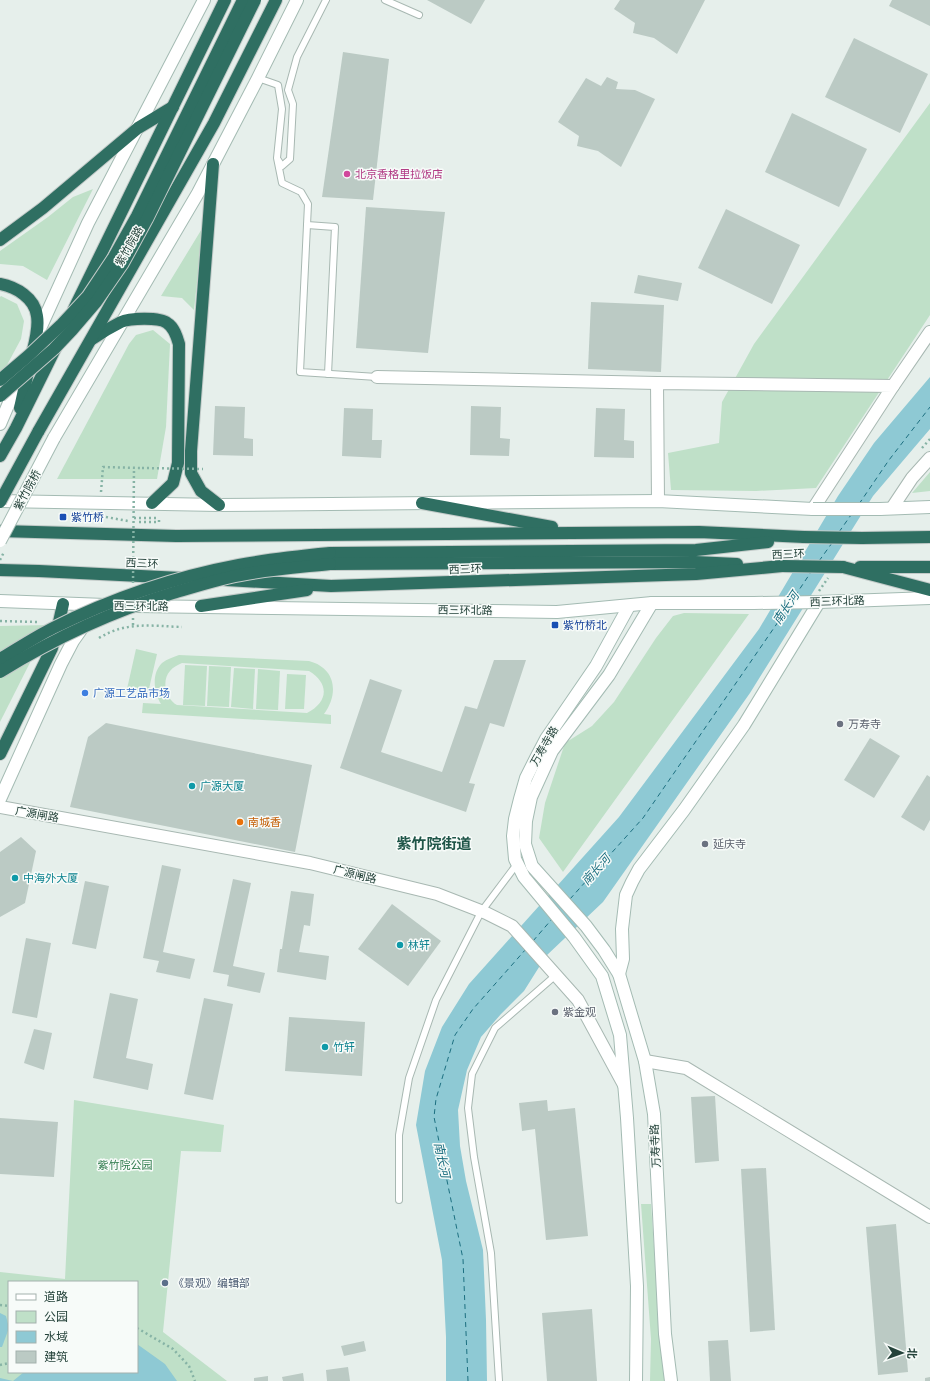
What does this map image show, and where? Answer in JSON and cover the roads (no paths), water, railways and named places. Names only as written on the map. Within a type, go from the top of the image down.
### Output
[{"type":"highway","name":"紫竹院路","points":[[0,456],[16,428],[225,0]]},
{"type":"highway","points":[[0,380],[62,324],[88,296],[114,258],[137,216],[243,0]]},
{"type":"highway","points":[[0,396],[54,349],[72,330],[96,302],[123,263],[147,218],[255,0]]},
{"type":"highway","name":"紫竹院路","points":[[0,502],[38,432],[214,123],[276,0]]},
{"type":"highway","points":[[260,31],[285,0]]},
{"type":"highway","points":[[0,240],[43,208],[138,128],[173,107]]},
{"type":"highway","points":[[213,164],[190,473],[201,491],[219,505]]},
{"type":"highway","points":[[0,284],[11,286],[24,294],[33,304],[38,316],[36,338],[16,428]]},
{"type":"highway","points":[[90,340],[123,321],[155,320],[167,322],[175,332],[179,344],[178,463],[173,483],[152,503]]},
{"type":"highway","points":[[422,504],[580,532]]},
{"type":"highway","name":"西三环","points":[[0,531],[176,536],[700,532],[804,537],[930,537]]},
{"type":"highway","points":[[0,672],[29,654],[97,620],[140,603],[205,583],[330,558],[696,550],[804,537]]},
{"type":"highway","points":[[0,659],[52,629],[123,598],[161,585],[239,565],[284,558],[695,562],[782,566]]},
{"type":"highway","name":"西三环","points":[[0,570],[331,586],[696,574],[782,566],[930,567]]},
{"type":"highway","points":[[843,567],[930,590]]},
{"type":"highway","points":[[202,606],[331,586]]},
{"type":"highway","points":[[0,754],[52,648],[63,604]]},
{"type":"street","points":[[1,423],[36,338],[88,223],[204,0]]},
{"type":"street","points":[[123,321],[198,193],[297,0]]},
{"type":"street","name":"紫竹院桥","points":[[0,541],[54,438],[123,321]]},
{"type":"street","points":[[813,509],[930,332]]},
{"type":"street","points":[[377,377],[893,386]]},
{"type":"street","points":[[657,383],[658,501]]},
{"type":"street","points":[[886,508],[930,458]]},
{"type":"street","points":[[0,502],[219,505],[658,501],[813,509],[930,507]]},
{"type":"street","name":"西三环北路","points":[[0,601],[101,605],[557,612],[652,603],[819,602],[930,598]]},
{"type":"street","points":[[619,974],[623,959],[622,929],[626,895],[632,882],[639,869],[684,810],[744,725],[819,602]]},
{"type":"street","name":"万寿寺路","points":[[652,603],[609,675],[552,751],[532,797],[526,821],[525,844],[532,866],[586,926],[604,950],[619,974],[645,1061],[654,1114],[665,1334],[671,1381]]},
{"type":"street","points":[[0,799],[73,641],[101,605]]},
{"type":"street","name":"万寿寺路","points":[[624,1085],[620,1034],[602,976],[574,937],[524,877],[515,859],[513,836],[515,819],[526,778],[546,738],[596,666],[629,606]]},
{"type":"street","name":"广源闸路","points":[[0,807],[310,863],[438,894],[481,912],[512,926],[578,1000],[624,1085]]},
{"type":"street","points":[[645,1061],[686,1068],[930,1217]]},
{"type":"street","points":[[624,1085],[637,1286],[636,1381]]},
{"type":"lane","points":[[277,158],[282,166],[290,159],[293,104],[288,90],[297,57],[326,0]]},
{"type":"lane","points":[[385,0],[419,15]]},
{"type":"lane","points":[[258,78],[288,90]]},
{"type":"lane","points":[[278,85],[282,109],[277,158],[282,182],[300,192],[308,204],[300,372],[377,377]]},
{"type":"lane","points":[[307,225],[335,227],[328,374]]},
{"type":"lane","points":[[400,1200],[400,1135],[409,1078],[436,1000],[481,912],[518,864]]},
{"type":"lane","points":[[499,1381],[491,1253],[474,1157],[468,1108],[472,1074],[495,1028],[555,974]]},
{"type":"water","name":"南长河","points":[[930,377],[930,429],[873,496],[750,693],[603,902],[546,956],[524,991],[481,1037],[467,1070],[458,1110],[460,1146],[466,1181],[483,1250],[487,1381],[446,1381],[446,1337],[442,1260],[416,1125],[425,1071],[442,1027],[469,984],[619,817],[759,629],[838,496],[874,443]]},
{"type":"water","points":[[0,1313],[6,1316],[8,1331],[2,1347],[0,1347]]},
{"type":"water","points":[[138,1345],[165,1364],[177,1381],[13,1381],[23,1373],[138,1373]]},
{"type":"water","points":[[0,1378],[13,1381],[0,1381]]},
{"type":"place","name":"北京香格里拉饭店","points":[[347,174]]},
{"type":"place","name":"紫竹桥","points":[[63,517]]},
{"type":"place","name":"紫竹桥北","points":[[555,625]]},
{"type":"place","name":"广源工艺品市场","points":[[85,693]]},
{"type":"place","name":"万寿寺","points":[[840,724]]},
{"type":"place","name":"广源大厦","points":[[192,786]]},
{"type":"place","name":"南城香","points":[[240,822]]},
{"type":"place","name":"延庆寺","points":[[705,844]]},
{"type":"place","name":"中海外大厦","points":[[15,878]]},
{"type":"place","name":"林轩","points":[[400,945]]},
{"type":"place","name":"紫金观","points":[[555,1012]]},
{"type":"place","name":"竹轩","points":[[325,1047]]},
{"type":"place","name":"《景观》编辑部","points":[[165,1283]]},
{"type":"district","name":"紫竹院街道","points":[[434,844]]},
{"type":"park label","name":"紫竹院公园","points":[[125,1165]]}]
